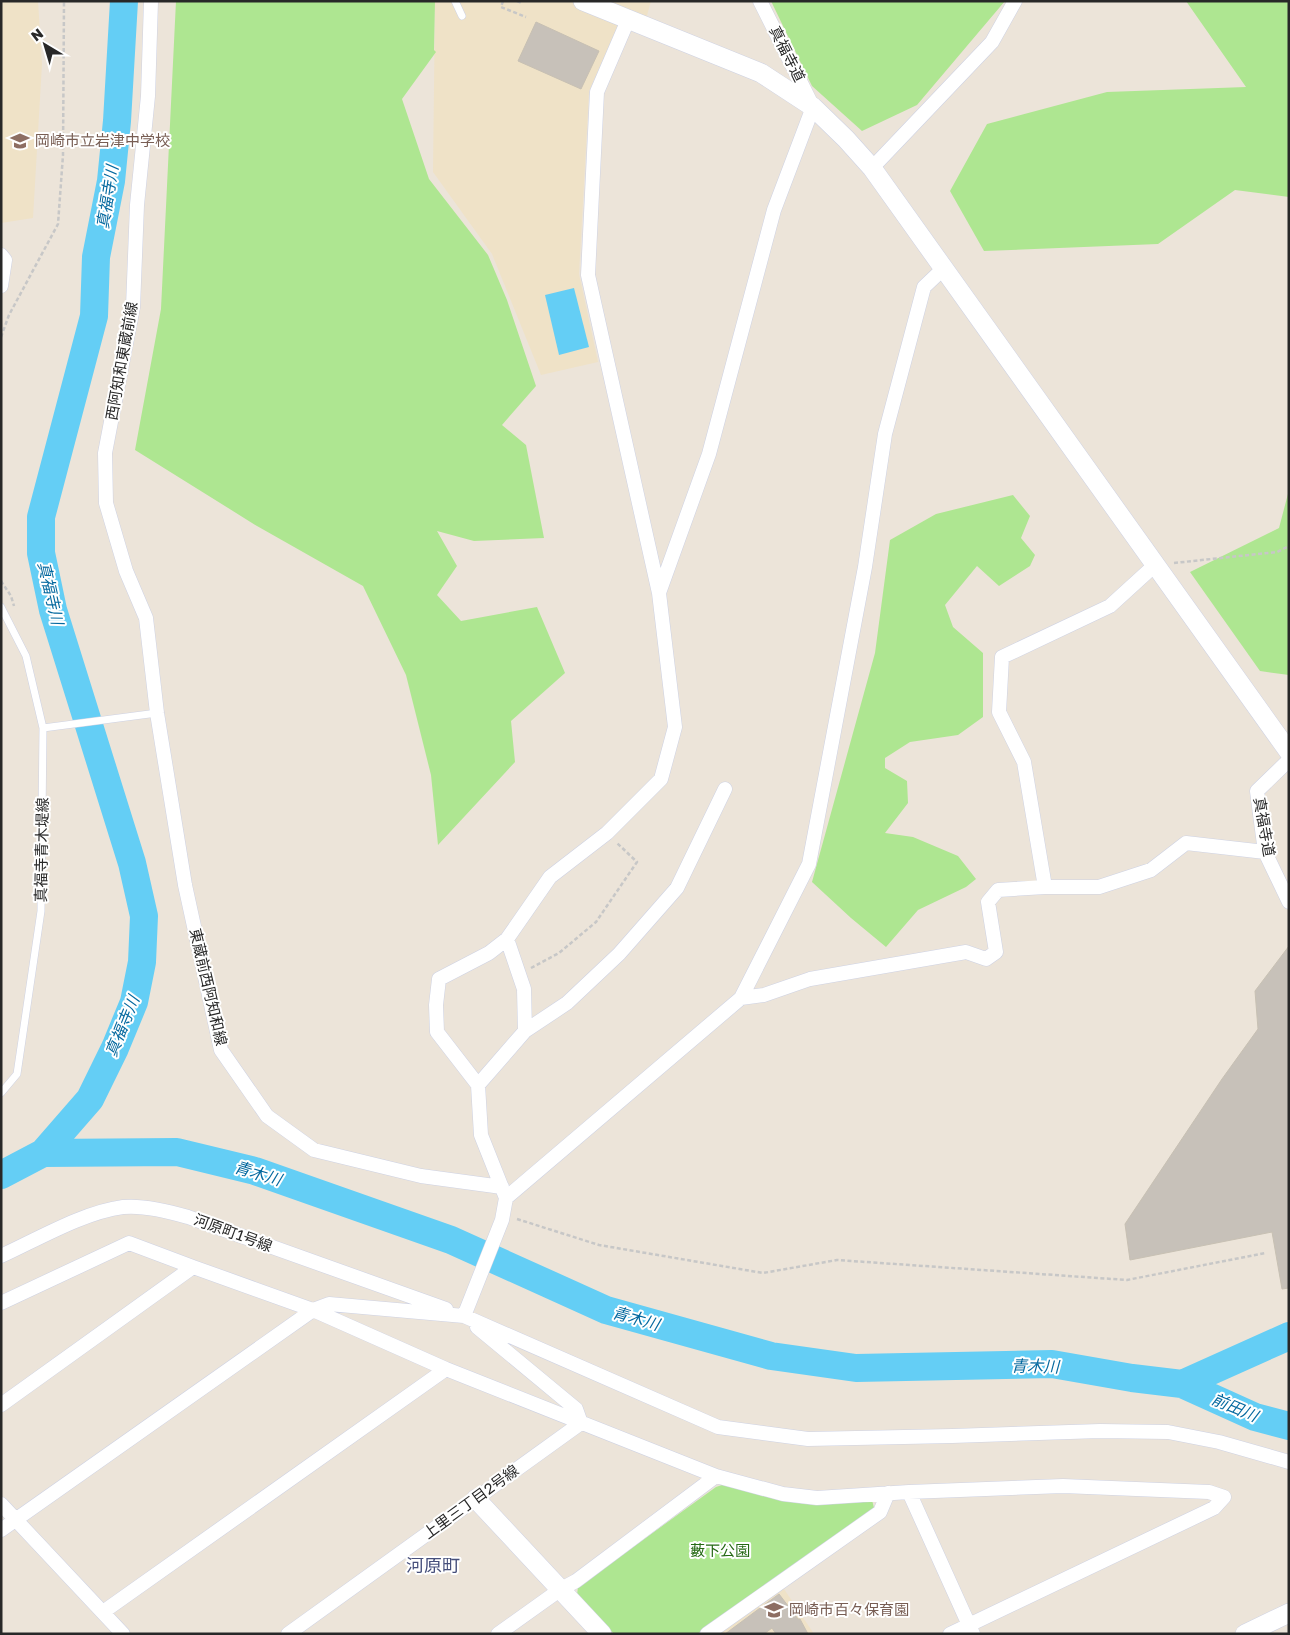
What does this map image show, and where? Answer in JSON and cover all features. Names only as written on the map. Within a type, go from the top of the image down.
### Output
[{"type":"street","name":"西阿知和東蔵前線","points":[[151,1],[148,96],[137,204],[133,307],[105,453],[105,470],[106,503],[126,571],[146,618],[157,714]]},
{"type":"street","points":[[583,1],[761,74],[813,107],[846,139],[872,168],[1289,752]]},
{"type":"street","name":"真福寺道","points":[[760,1],[813,107]]},
{"type":"street","points":[[872,168],[992,42],[1014,1]]},
{"type":"street","points":[[464,1316],[502,1217],[504,1193],[481,1135],[478,1085],[437,1032],[436,1005],[439,979],[489,953],[506,939],[550,877],[607,833],[661,779],[675,727],[659,593],[588,275],[597,92],[628,20]]},
{"type":"street","points":[[659,593],[709,454],[774,210],[813,107]]},
{"type":"street","points":[[1,256],[5,260],[5,265],[1,286]]},
{"type":"street","points":[[504,1193],[741,998],[809,864],[866,567],[884,434],[924,287],[944,268]]},
{"type":"street","points":[[1045,887],[1024,762],[999,712],[1002,657],[1110,606],[1155,565]]},
{"type":"street","name":"東蔵前西阿知和線","points":[[157,714],[185,885],[221,1050],[268,1116],[314,1150],[421,1176],[504,1193]]},
{"type":"street","name":"真福寺道","points":[[1289,760],[1257,791],[1265,852],[1289,902]]},
{"type":"street","points":[[478,1085],[525,1031],[567,1003],[619,954],[677,888],[724,790]]},
{"type":"street","points":[[741,998],[764,995],[810,979],[966,952],[986,960],[996,952],[988,902],[998,890],[1045,887],[1099,887],[1151,870],[1186,843],[1265,852]]},
{"type":"street","points":[[506,939],[524,989],[525,1031]]},
{"type":"street","name":"河原町1号線","points":[[1,1256],[88,1216],[124,1207],[162,1209],[464,1316]]},
{"type":"street","points":[[1,1303],[129,1243],[313,1310],[446,1369],[716,1476],[783,1494],[817,1498],[888,1493],[1063,1486],[1209,1492],[1224,1497],[1214,1508],[971,1629],[950,1634]]},
{"type":"street","points":[[1,1404],[193,1267]]},
{"type":"street","points":[[1,1530],[313,1310],[329,1304],[464,1316],[718,1427],[808,1439],[1100,1431],[1168,1432],[1219,1442],[1289,1462]]},
{"type":"street","points":[[464,1316],[576,1409],[581,1423]]},
{"type":"street","points":[[103,1612],[446,1369]]},
{"type":"street","name":"上里三丁目2号線","points":[[288,1634],[581,1423]]},
{"type":"street","points":[[498,1634],[576,1580],[716,1476]]},
{"type":"street","points":[[909,1492],[971,1629]]},
{"type":"street","points":[[707,1634],[880,1512],[888,1493]]},
{"type":"street","points":[[476,1499],[602,1634]]},
{"type":"street","points":[[1,1504],[123,1634]]},
{"type":"street","points":[[1245,1634],[1289,1613]]},
{"type":"lane","points":[[455,1],[462,16]]},
{"type":"lane","name":"真福寺青木堤線","points":[[1,607],[26,656],[43,728],[41,911],[17,1074],[1,1093]]},
{"type":"lane","points":[[43,728],[157,714]]},
{"type":"path","points":[[1,337],[8,315],[58,224],[63,155],[64,1]]},
{"type":"path","points":[[502,1],[501,7],[526,17]]},
{"type":"path","points":[[517,1],[522,2]]},
{"type":"path","points":[[1155,565],[1277,552],[1289,546]]},
{"type":"path","points":[[519,974],[559,952],[596,922],[637,862],[607,833]]},
{"type":"path","points":[[502,1217],[599,1245],[763,1274],[837,1260],[1127,1280],[1265,1252]]},
{"type":"shaded area","name":"岡崎市立岩津中学校","points":[[1,1],[38,1],[42,64],[33,218],[1,223]]},
{"type":"shaded area","points":[[435,1],[651,1],[646,19],[624,12],[589,91],[579,274],[598,362],[541,375],[492,254],[433,172]]},
{"type":"shaded area","name":"岡崎市百々保育園","points":[[782,1586],[814,1634],[716,1634]]},
{"type":"green space","points":[[176,1],[435,1],[434,50],[436,52],[402,99],[429,179],[488,255],[507,300],[536,386],[502,425],[526,445],[544,538],[474,541],[437,531],[457,566],[437,595],[461,621],[537,607],[565,673],[511,721],[515,762],[438,845],[431,775],[406,675],[363,586],[257,526],[135,450],[161,309]]},
{"type":"green space","points":[[771,1],[1005,1],[917,105],[862,131],[812,86]]},
{"type":"green space","points":[[1186,1],[1289,1],[1289,197],[1235,190],[1158,244],[984,251],[950,191],[987,124],[1107,92],[1246,87]]},
{"type":"green space","points":[[1289,490],[1289,675],[1260,671],[1190,572],[1279,528]]},
{"type":"green space","points":[[1013,495],[1030,516],[1021,538],[1035,555],[1030,566],[999,586],[977,566],[945,605],[953,627],[983,653],[983,717],[958,735],[910,742],[885,758],[885,768],[907,781],[908,803],[885,833],[913,837],[958,856],[976,879],[966,887],[918,910],[886,947],[812,882],[875,653],[890,540],[936,514]]},
{"type":"green space","name":"藪下公園","points":[[729,1485],[763,1496],[806,1504],[872,1500],[874,1508],[697,1634],[614,1634],[577,1595],[578,1587],[716,1487]]},
{"type":"water","points":[[574,288],[589,347],[559,355],[545,295]]},
{"type":"building","points":[[536,22],[599,51],[581,89],[518,61]]},
{"type":"building","points":[[1289,946],[1289,1288],[1282,1289],[1272,1232],[1130,1260],[1125,1224],[1222,1079],[1258,1029],[1255,991]]},
{"type":"building","name":"岡崎市百々保育園","points":[[779,1594],[798,1619],[800,1619],[808,1634],[776,1634],[772,1628],[764,1634],[725,1634]]},
{"type":"waterway","name":"真福寺川","points":[[43,1153],[90,1099],[115,1048],[134,1002],[142,962],[144,916],[132,863],[53,610],[41,553],[41,517],[94,316],[96,257],[111,181],[117,121],[124,1]]},
{"type":"waterway","name":"青木川","points":[[1,1175],[43,1153],[177,1152],[255,1171],[451,1240],[606,1310],[771,1356],[856,1368],[1052,1364],[1132,1378],[1182,1384],[1289,1336]]},
{"type":"waterway","name":"前田川","points":[[1182,1384],[1255,1417],[1289,1426]]},
{"type":"place","name":"岡崎市立岩津中学校","points":[[20,141]]},
{"type":"place","name":"岡崎市百々保育園","points":[[774,1610]]},
{"type":"district","name":"河原町","points":[[433,1566]]}]
